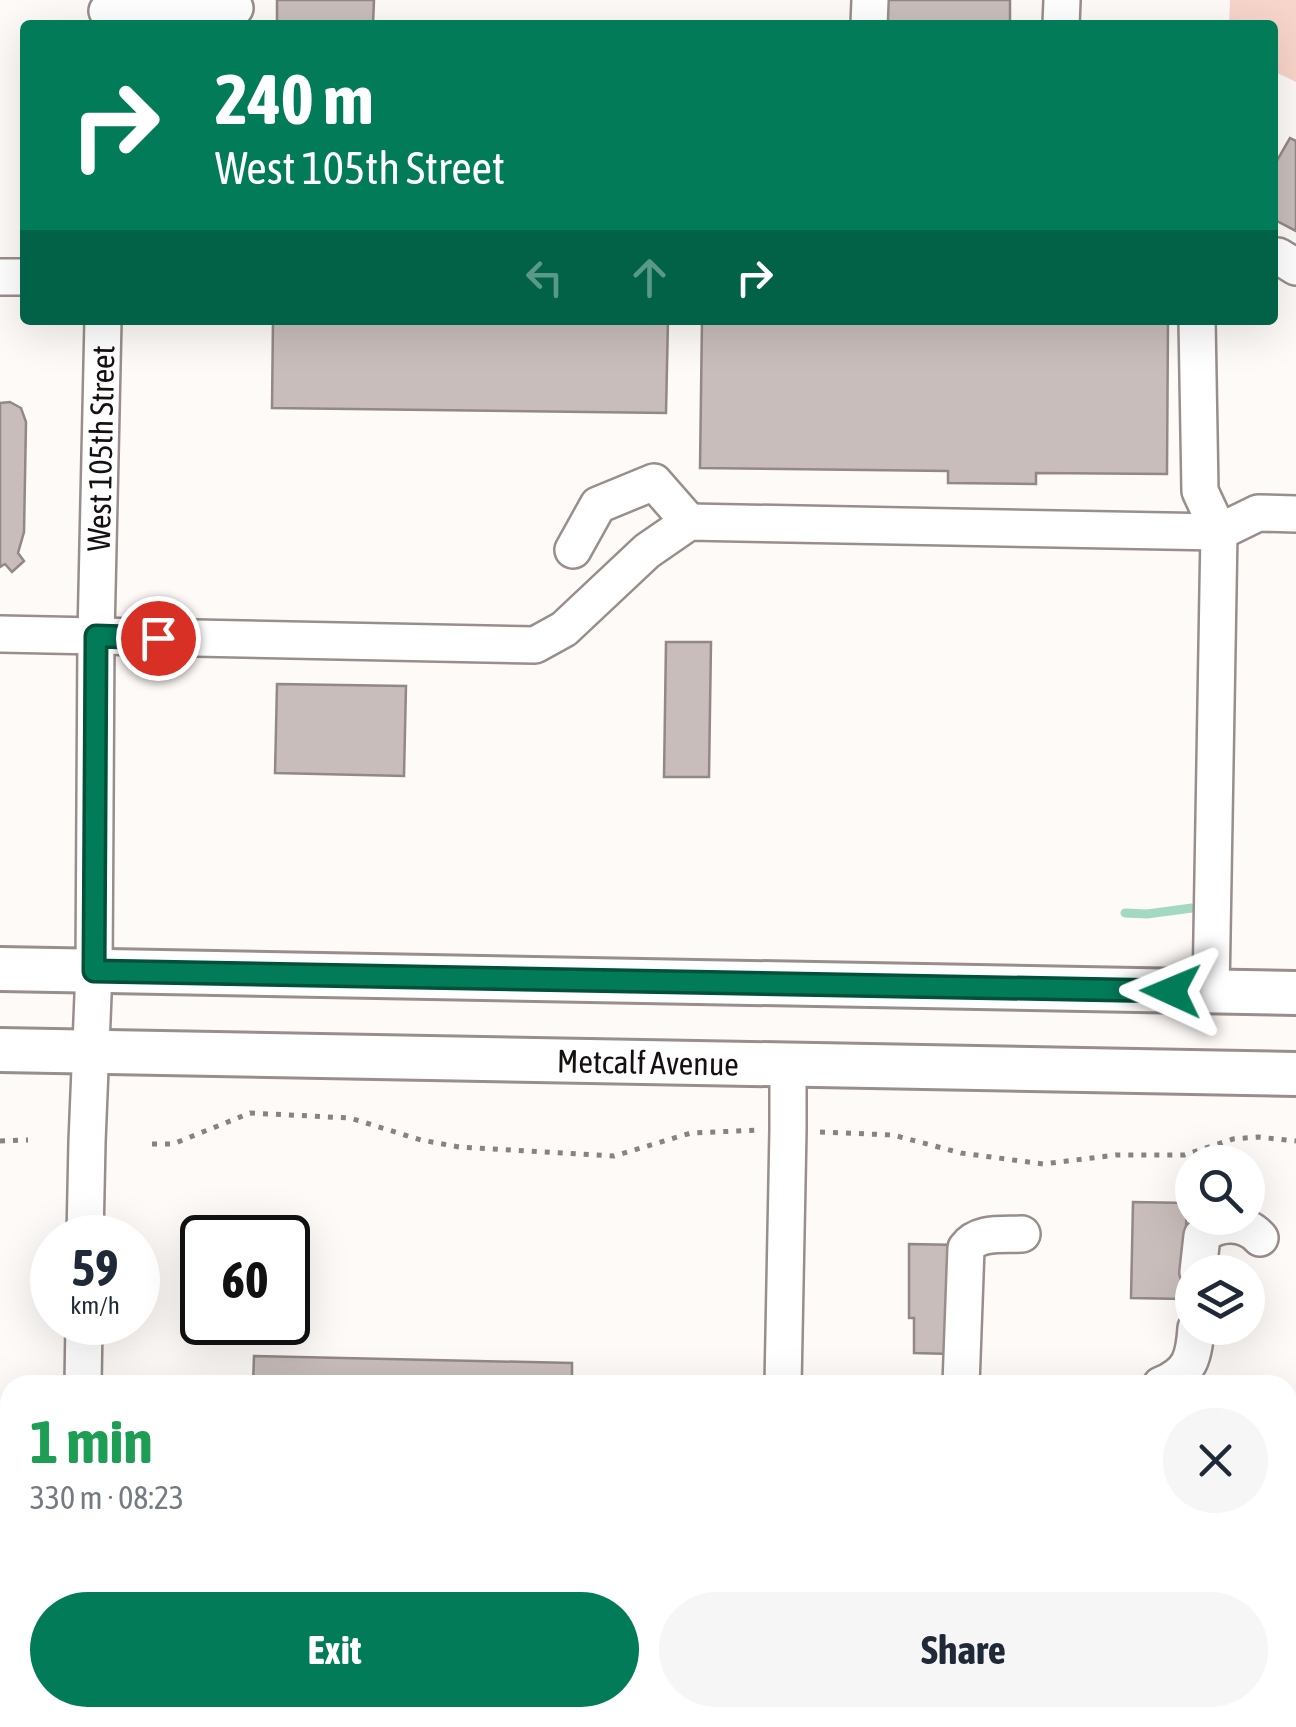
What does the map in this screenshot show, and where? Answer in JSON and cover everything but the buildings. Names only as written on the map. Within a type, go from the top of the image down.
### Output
[{"type":"main road","points":[[0,969],[1296,993]]},
{"type":"main road","name":"Metcalf Avenue","points":[[0,1050],[1296,1074]]},
{"type":"street","points":[[107,12],[235,8]]},
{"type":"street","name":"West 105th Street","points":[[86,1215],[94,971],[103,325]]},
{"type":"street","points":[[1197,325],[1200,490],[1219,532],[1211,992]]},
{"type":"street","points":[[573,550],[598,505],[654,482],[689,522]]},
{"type":"street","points":[[0,634],[535,645],[564,629],[647,551],[689,522],[1219,532],[1258,513],[1296,514]]},
{"type":"street","points":[[783,1375],[788,1064]]},
{"type":"street","points":[[1200,1255],[1202,1236],[1210,1228],[1240,1226],[1250,1228],[1260,1238]]},
{"type":"street","points":[[961,1375],[966,1248],[982,1236],[1022,1234]]},
{"type":"street","points":[[84,1345],[84,1375]]},
{"type":"street","points":[[1181,1375],[1195,1345]]},
{"type":"path","points":[[152,1144],[173,1144],[250,1113],[350,1118],[421,1140],[460,1147],[614,1156],[691,1133],[788,1130],[893,1135],[960,1153],[1043,1164],[1116,1155],[1184,1155],[1233,1139],[1296,1140]]},
{"type":"path","points":[[0,1140],[28,1140]]},
{"type":"shaded area","points":[[1230,0],[1296,0],[1296,82],[1278,73],[1278,20],[1229,20]]},
{"type":"waterway","points":[[1125,913],[1192,908]]},
{"type":"route","points":[[158,638],[96,636],[94,971],[1171,991]]}]
